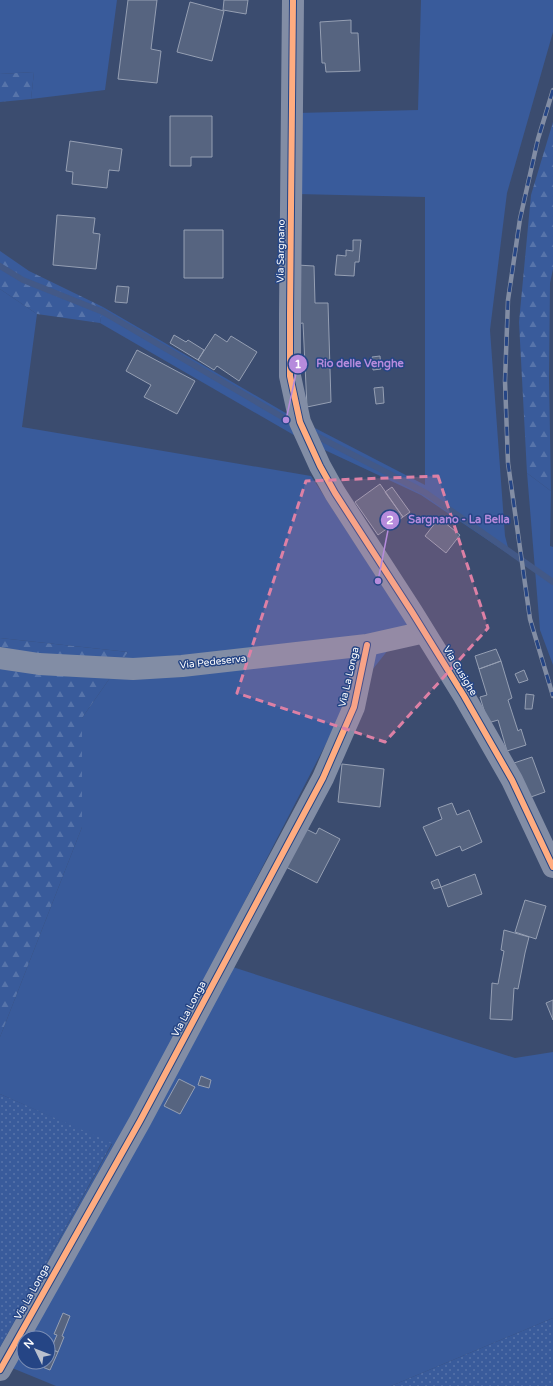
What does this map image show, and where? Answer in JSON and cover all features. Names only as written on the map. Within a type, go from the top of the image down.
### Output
[{"type":"street","name":"Via Sargnano","points":[[293,0],[290,376],[300,422],[310,441],[320,466],[335,493]]},
{"type":"street","name":"Via Cusighe","points":[[335,493],[464,696],[512,780],[553,867]]},
{"type":"street","name":"Via Pedeserva","points":[[0,658],[39,664],[133,669],[182,666],[367,644],[416,634],[422,629]]},
{"type":"street","name":"Via La Longa","points":[[0,1370],[140,1121],[323,778],[354,707],[367,644]]},
{"type":"highlighted area","points":[[438,476],[488,628],[385,742],[237,693],[306,481]]},
{"type":"green space","points":[[0,0],[117,0],[105,90],[31,99],[34,72],[0,74]]},
{"type":"green space","points":[[421,0],[553,0],[553,32],[507,193],[490,330],[505,536],[510,555],[421,495],[299,438],[100,323],[103,307],[284,412],[425,485],[425,197],[297,194],[297,113],[418,110]]},
{"type":"green space","points":[[34,72],[31,99],[0,102],[0,74]]},
{"type":"green space","points":[[553,122],[553,269],[550,283],[549,378],[551,491],[527,473],[519,322],[531,195]]},
{"type":"green space","points":[[0,251],[29,271],[103,307],[100,323],[37,314],[0,289]]},
{"type":"green space","points":[[0,289],[37,314],[22,427],[311,476],[408,625],[349,699],[214,961],[515,1058],[553,1052],[553,1318],[391,1386],[56,1386],[17,1370],[56,1370],[56,1330],[16,1330],[16,1370],[0,1363],[0,1347],[112,1144],[0,1094],[0,1037],[82,827],[82,718],[128,652],[0,638]]},
{"type":"green space","points":[[527,473],[551,491],[550,546],[553,547],[553,665],[540,630]]},
{"type":"green space","points":[[0,638],[128,652],[82,718],[82,827],[0,1037]]},
{"type":"green space","points":[[0,1094],[112,1143],[0,1347]]},
{"type":"green space","points":[[553,1318],[553,1386],[391,1386]]},
{"type":"building","points":[[128,0],[157,0],[151,49],[161,51],[157,83],[118,79]]},
{"type":"building","points":[[224,0],[248,0],[246,14],[223,10]]},
{"type":"building","points":[[190,2],[224,11],[212,61],[177,52]]},
{"type":"building","points":[[351,20],[351,33],[358,33],[360,71],[326,72],[325,63],[322,63],[320,22]]},
{"type":"building","points":[[170,116],[212,116],[212,157],[191,157],[191,166],[170,166]]},
{"type":"building","points":[[70,141],[122,149],[119,171],[109,170],[107,188],[72,184],[73,172],[66,171]]},
{"type":"building","points":[[57,215],[95,218],[93,233],[100,234],[96,269],[53,265]]},
{"type":"building","points":[[184,230],[223,230],[223,278],[184,278]]},
{"type":"building","points":[[353,240],[361,240],[359,262],[355,262],[354,276],[335,275],[337,255],[346,256],[346,250],[353,251]]},
{"type":"building","points":[[297,265],[314,266],[315,303],[328,303],[331,402],[307,407],[303,323],[296,324]]},
{"type":"building","points":[[117,286],[129,287],[127,303],[115,302]]},
{"type":"building","points":[[215,334],[227,342],[231,336],[257,352],[239,381],[217,366],[214,370],[198,360]]},
{"type":"building","points":[[174,335],[186,342],[188,340],[204,350],[198,360],[170,343]]},
{"type":"building","points":[[137,350],[195,381],[177,414],[144,397],[151,385],[126,371]]},
{"type":"building","points":[[380,356],[381,369],[373,370],[372,357]]},
{"type":"building","points":[[383,387],[384,403],[376,404],[374,388]]},
{"type":"building","points":[[380,484],[403,517],[378,535],[355,502]]},
{"type":"building","points":[[392,487],[410,512],[403,517],[385,492]]},
{"type":"building","points":[[439,518],[460,535],[446,553],[425,536]]},
{"type":"building","points":[[496,649],[501,661],[479,669],[475,656]]},
{"type":"building","points":[[501,661],[512,698],[508,700],[518,731],[521,729],[526,745],[507,751],[498,720],[488,723],[480,697],[487,695],[479,669]]},
{"type":"building","points":[[524,670],[528,680],[519,683],[515,674]]},
{"type":"building","points":[[526,694],[534,695],[532,709],[525,709]]},
{"type":"building","points":[[532,757],[545,792],[528,798],[514,763]]},
{"type":"building","points":[[342,764],[384,769],[380,807],[338,802]]},
{"type":"building","points":[[452,803],[457,815],[469,810],[482,842],[462,851],[460,846],[436,856],[423,827],[442,819],[438,808]]},
{"type":"building","points":[[304,828],[316,834],[319,828],[340,839],[317,883],[284,866]]},
{"type":"building","points":[[475,874],[482,894],[448,907],[441,887]]},
{"type":"building","points":[[438,879],[441,887],[434,889],[431,882]]},
{"type":"building","points":[[525,900],[546,906],[536,939],[515,932]]},
{"type":"building","points":[[504,930],[529,937],[518,989],[514,988],[512,1020],[490,1019],[492,983],[498,984],[504,951],[501,950]]},
{"type":"building","points":[[553,1000],[553,1020],[546,1003]]},
{"type":"building","points":[[201,1076],[211,1080],[209,1088],[198,1085]]},
{"type":"building","points":[[179,1079],[195,1087],[180,1114],[164,1106]]},
{"type":"building","points":[[63,1313],[70,1316],[62,1336],[64,1337],[58,1352],[56,1351],[57,1335],[56,1330]]},
{"type":"waterway","points":[[0,266],[23,280],[103,312],[296,425]]},
{"type":"waterway","points":[[313,434],[426,493],[553,582]]},
{"type":"railway","points":[[553,90],[538,139],[520,219],[508,300],[505,381],[508,463],[530,619],[553,696]]},
{"type":"cycle path","points":[[293,0],[290,376],[300,422],[320,466],[335,493],[464,696],[512,780],[553,867]]},
{"type":"cycle path","points":[[0,1370],[140,1121],[323,778],[354,707],[367,645]]},
{"type":"place","name":"Rio delle Venghe","points":[[286,420]]},
{"type":"place","name":"Sargnano - La Bella","points":[[378,581]]}]
